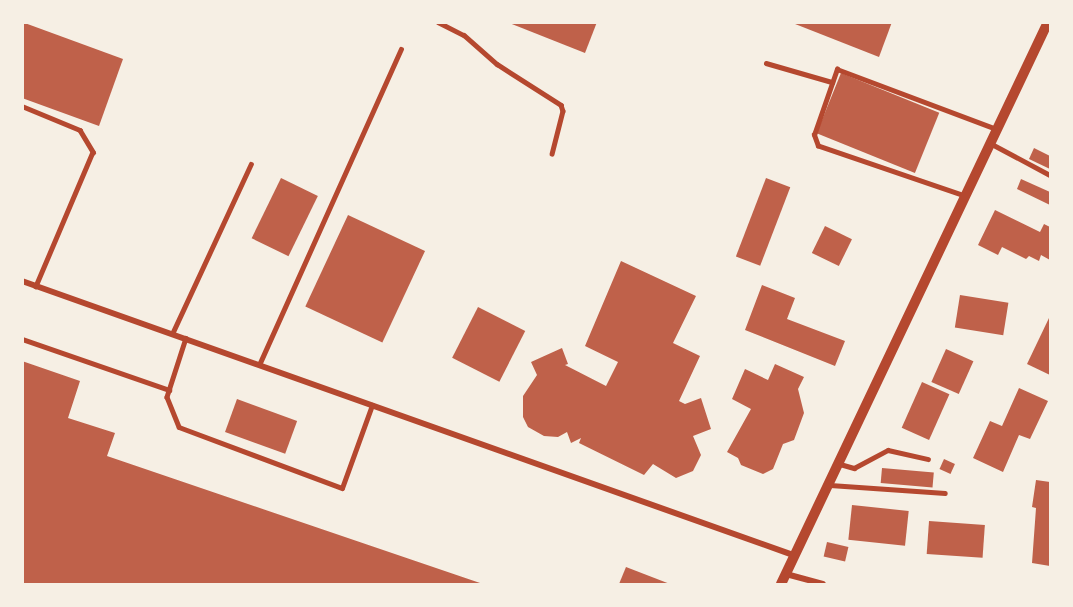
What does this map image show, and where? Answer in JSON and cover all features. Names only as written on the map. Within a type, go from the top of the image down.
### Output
[{"type":"street","points":[[781,585],[793,555],[1048,22]]},
{"type":"street","points":[[22,281],[793,555]]},
{"type":"street","points":[[786,574],[823,585]]},
{"type":"lane","points":[[438,22],[464,35],[497,64],[561,105],[563,111],[552,154]]},
{"type":"lane","points":[[259,365],[401,49]]},
{"type":"lane","points":[[766,63],[832,82]]},
{"type":"lane","points":[[965,196],[818,146],[814,135],[837,69],[997,129]]},
{"type":"lane","points":[[22,106],[80,130],[93,152],[36,286]]},
{"type":"lane","points":[[990,143],[1050,175]]},
{"type":"lane","points":[[172,333],[251,164]]},
{"type":"lane","points":[[186,338],[167,397],[178,427],[342,488],[372,405]]},
{"type":"lane","points":[[22,339],[169,390]]},
{"type":"lane","points":[[837,463],[854,468],[888,450],[928,459]]},
{"type":"lane","points":[[827,484],[945,493]]},
{"type":"building","points":[[22,22],[123,59],[99,126],[22,98]]},
{"type":"building","points":[[507,22],[597,22],[585,53]]},
{"type":"building","points":[[790,22],[892,22],[879,57]]},
{"type":"building","points":[[841,73],[939,113],[915,173],[817,133]]},
{"type":"building","points":[[1034,148],[1050,156],[1050,169],[1029,159]]},
{"type":"building","points":[[281,178],[318,196],[288,256],[252,238]]},
{"type":"building","points":[[766,178],[790,187],[760,266],[736,256]]},
{"type":"building","points":[[1021,179],[1050,192],[1050,205],[1017,189]]},
{"type":"building","points":[[995,210],[1040,232],[1044,224],[1050,227],[1050,260],[1041,255],[1039,261],[1029,256],[1026,259],[1002,247],[998,255],[978,245]]},
{"type":"building","points":[[348,215],[425,251],[382,342],[305,307]]},
{"type":"building","points":[[825,226],[852,239],[839,266],[812,253]]},
{"type":"building","points":[[621,261],[696,296],[673,343],[700,356],[679,401],[685,404],[701,398],[711,429],[693,436],[701,455],[693,471],[676,478],[653,464],[644,475],[579,443],[581,438],[571,443],[567,432],[558,437],[544,436],[528,427],[523,417],[523,396],[537,375],[531,362],[562,348],[568,364],[565,365],[606,386],[618,362],[585,346]]},
{"type":"building","points":[[762,285],[795,298],[787,319],[845,341],[835,366],[745,330]]},
{"type":"building","points":[[960,295],[1008,303],[1003,335],[955,328]]},
{"type":"building","points":[[478,307],[525,331],[499,382],[452,358]]},
{"type":"building","points":[[1050,319],[1050,375],[1027,364]]},
{"type":"building","points":[[946,349],[973,361],[959,394],[931,382]]},
{"type":"building","points":[[22,361],[80,381],[68,418],[115,433],[107,456],[483,584],[22,584]]},
{"type":"building","points":[[775,364],[804,377],[798,389],[804,413],[794,440],[783,444],[773,469],[763,474],[741,465],[738,458],[727,452],[751,409],[732,399],[745,369],[768,380]]},
{"type":"building","points":[[922,382],[949,394],[929,440],[902,428]]},
{"type":"building","points":[[1019,388],[1048,401],[1030,439],[1019,435],[1003,472],[973,458],[990,421],[1002,426]]},
{"type":"building","points":[[237,399],[297,421],[285,454],[225,432]]},
{"type":"building","points":[[944,459],[955,464],[950,474],[940,469]]},
{"type":"building","points":[[882,468],[934,473],[932,487],[881,483]]},
{"type":"building","points":[[1036,480],[1050,482],[1050,566],[1032,563],[1036,508],[1032,507]]},
{"type":"building","points":[[852,505],[909,511],[905,546],[848,540]]},
{"type":"building","points":[[929,521],[985,525],[983,558],[927,554]]},
{"type":"building","points":[[827,542],[848,547],[845,562],[824,557]]},
{"type":"building","points":[[626,567],[670,584],[619,584]]}]
